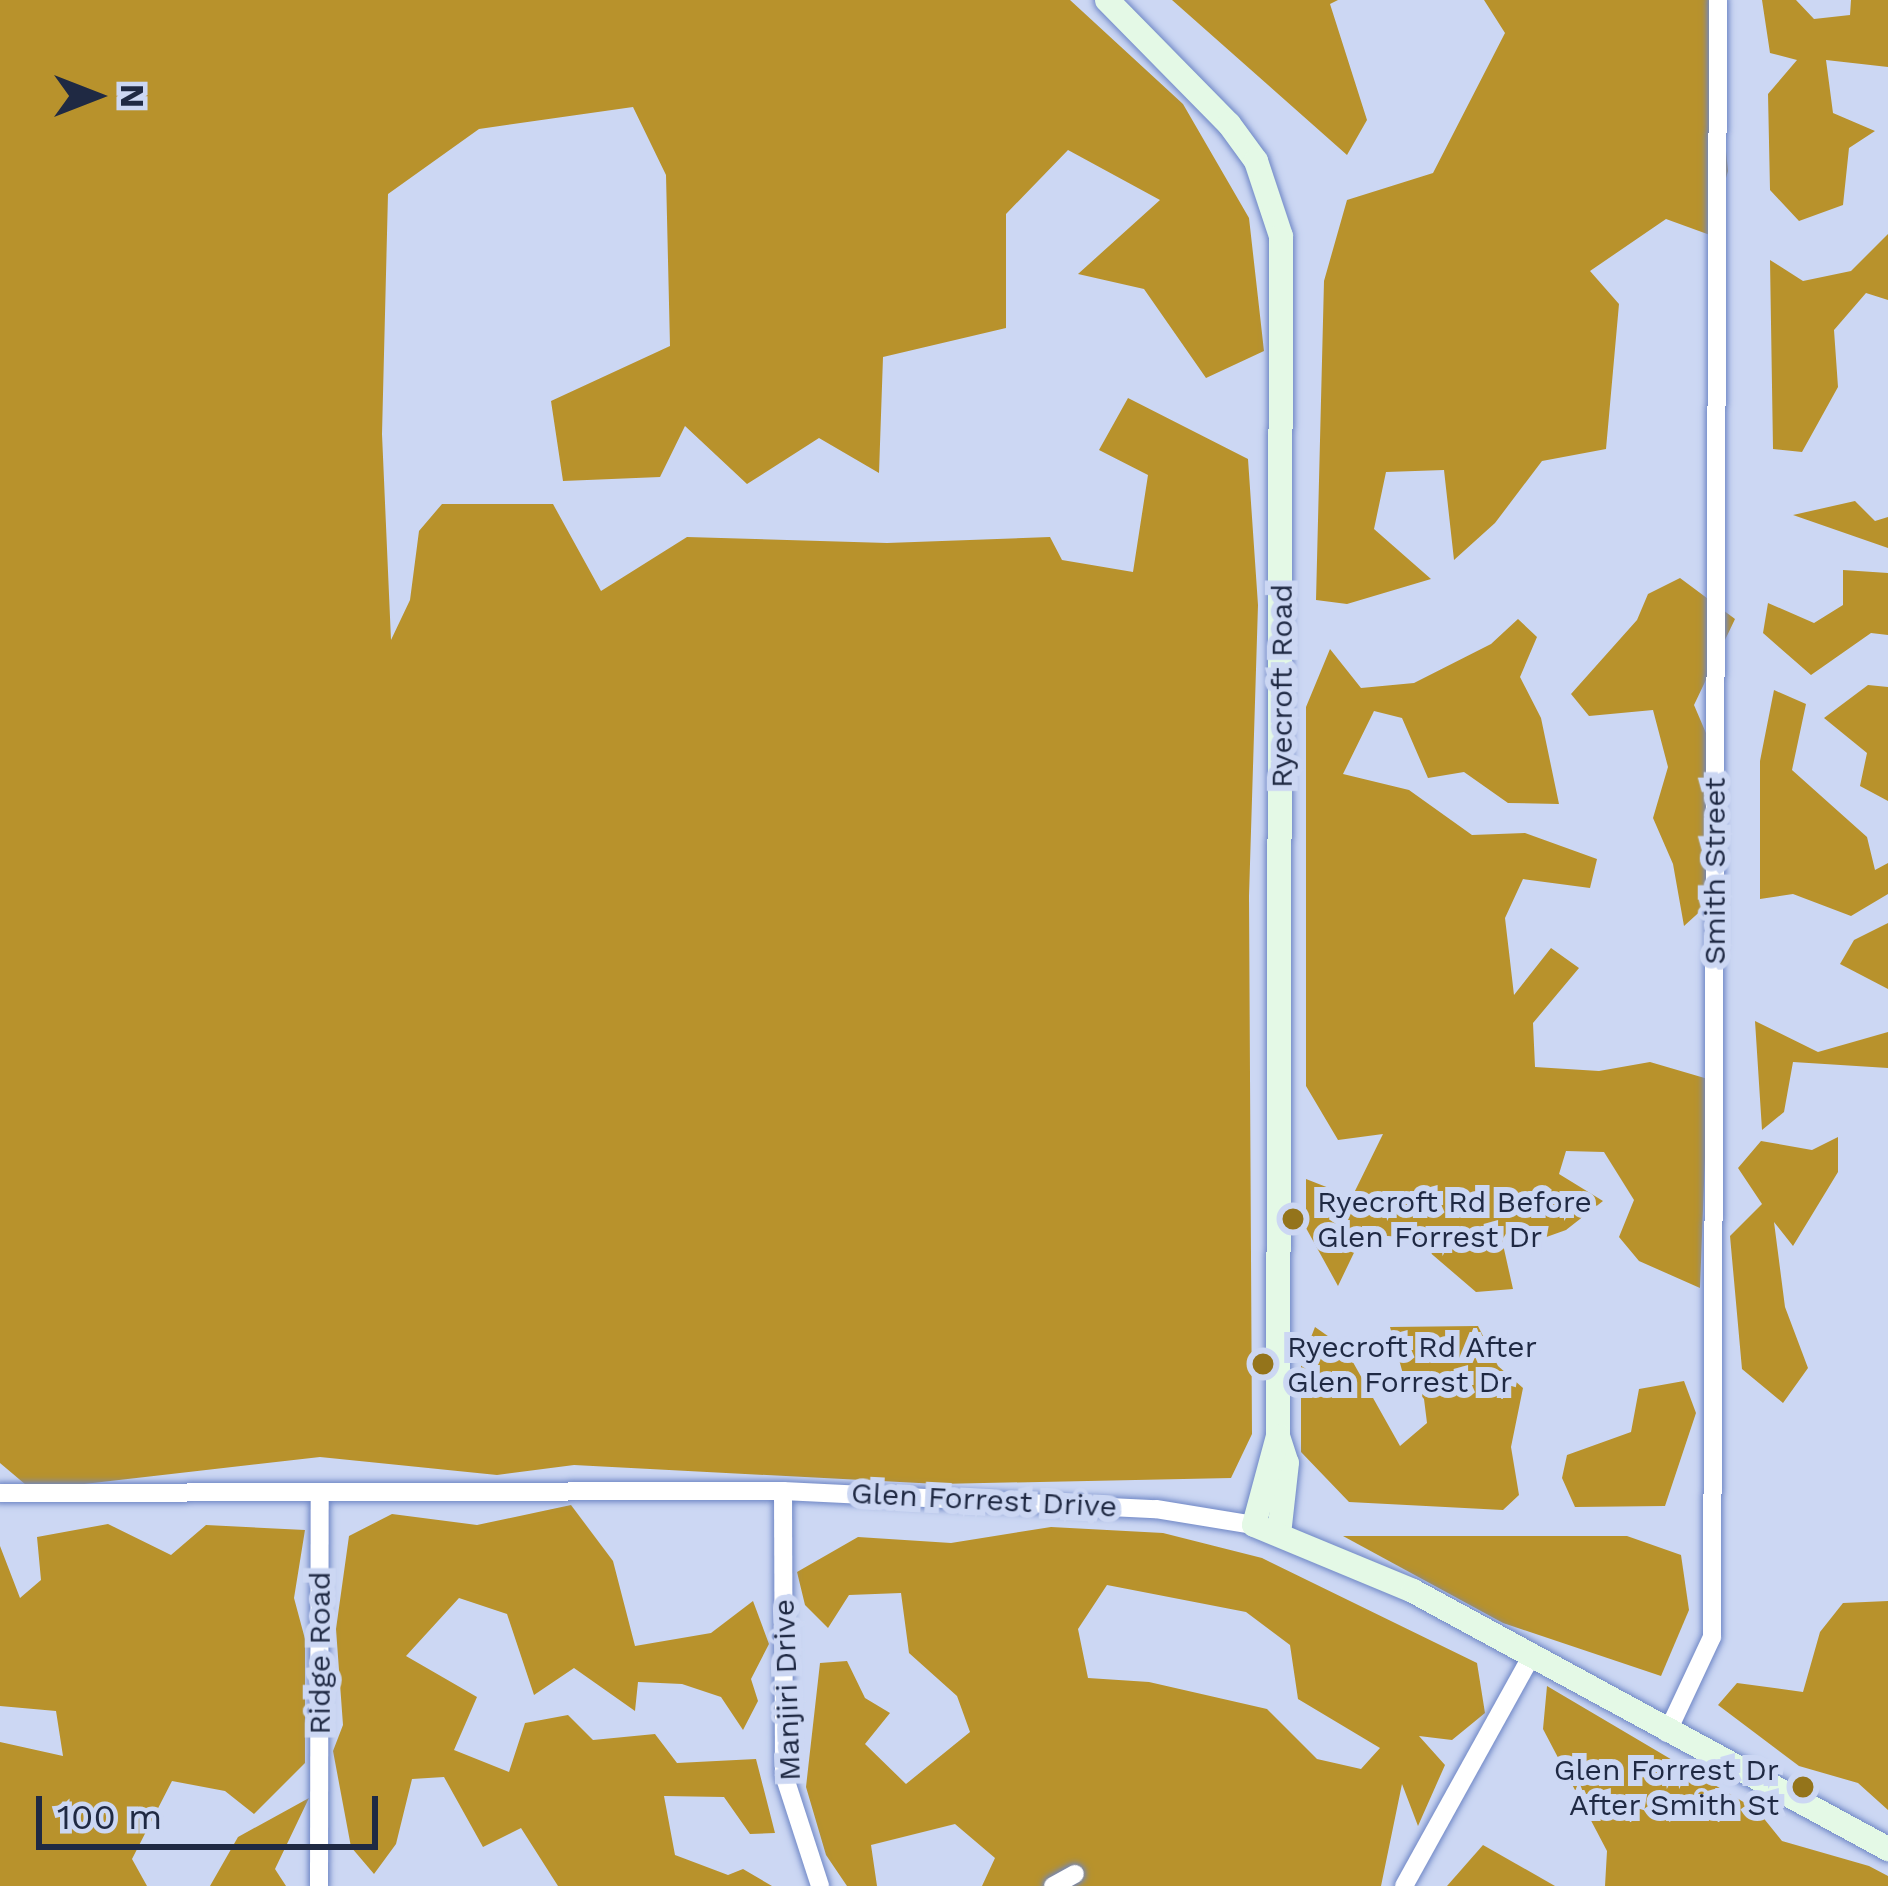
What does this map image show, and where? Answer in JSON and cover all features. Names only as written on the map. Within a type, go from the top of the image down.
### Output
[{"type":"street","name":"Ryecroft Road","points":[[1107,0],[1229,124],[1256,161],[1281,236],[1278,1436],[1254,1526]]},
{"type":"street","name":"Smith Street","points":[[1667,1733],[1712,1637],[1718,0]]},
{"type":"street","name":"Ryecroft Road","points":[[1278,1436],[1287,1463],[1279,1534]]},
{"type":"street","name":"Glen Forrest Drive","points":[[0,1493],[783,1490],[1156,1509],[1254,1526],[1412,1591],[1888,1849]]},
{"type":"street","name":"Manjiri Drive","points":[[783,1490],[784,1774],[820,1886]]},
{"type":"street","name":"Ridge Road","points":[[319,1886],[320,1492]]},
{"type":"street","points":[[1404,1886],[1530,1659]]},
{"type":"street","points":[[1053,1886],[1075,1874]]},
{"type":"shaded area","points":[[0,0],[1070,0],[1183,104],[1249,218],[1264,351],[1206,378],[1144,289],[1078,274],[1160,200],[1068,150],[1006,214],[1006,328],[883,357],[879,473],[819,438],[747,484],[685,426],[660,477],[563,481],[551,401],[670,346],[666,175],[633,107],[479,129],[388,194],[382,434],[391,640],[410,600],[419,531],[442,504],[553,504],[601,591],[687,537],[887,543],[1050,537],[1062,560],[1133,572],[1148,475],[1099,450],[1128,398],[1248,459],[1258,605],[1249,896],[1252,1434],[1231,1478],[938,1484],[574,1465],[497,1475],[320,1457],[32,1490],[0,1463]]},
{"type":"shaded area","points":[[1172,0],[1338,0],[1330,4],[1367,120],[1347,155]]},
{"type":"shaded area","points":[[1484,0],[1711,0],[1728,171],[1710,235],[1666,219],[1590,271],[1619,304],[1606,449],[1542,461],[1495,523],[1454,560],[1444,470],[1386,472],[1374,529],[1431,579],[1347,604],[1316,600],[1324,281],[1347,200],[1433,173],[1505,33]]},
{"type":"shaded area","points":[[1762,0],[1796,0],[1814,19],[1850,15],[1851,0],[1888,0],[1888,67],[1826,60],[1833,113],[1875,131],[1849,148],[1843,205],[1799,221],[1770,190],[1768,94],[1797,60],[1770,53]]},
{"type":"shaded area","points":[[1888,234],[1888,300],[1866,293],[1834,330],[1838,387],[1802,452],[1773,449],[1770,260],[1803,281],[1851,271]]},
{"type":"shaded area","points":[[1855,501],[1875,521],[1888,517],[1888,548],[1793,515]]},
{"type":"shaded area","points":[[1843,570],[1888,573],[1888,635],[1871,633],[1811,675],[1763,633],[1768,603],[1814,623],[1843,605]]},
{"type":"shaded area","points":[[1680,578],[1735,619],[1694,705],[1727,782],[1717,896],[1684,926],[1673,864],[1653,818],[1668,767],[1653,710],[1589,716],[1571,694],[1637,620],[1648,594]]},
{"type":"shaded area","points":[[1518,619],[1537,637],[1520,677],[1541,718],[1559,804],[1508,803],[1464,772],[1428,778],[1402,718],[1374,711],[1343,774],[1409,790],[1472,835],[1525,833],[1597,859],[1590,888],[1523,879],[1505,918],[1514,995],[1551,948],[1579,968],[1533,1023],[1535,1067],[1599,1071],[1650,1062],[1708,1079],[1700,1288],[1639,1261],[1619,1237],[1634,1200],[1604,1152],[1566,1151],[1559,1174],[1603,1201],[1566,1230],[1538,1240],[1512,1224],[1502,1240],[1513,1289],[1476,1292],[1413,1238],[1363,1234],[1338,1286],[1306,1228],[1306,1179],[1352,1197],[1383,1134],[1338,1140],[1306,1086],[1306,707],[1330,649],[1361,688],[1414,683],[1491,644]]},
{"type":"shaded area","points":[[1868,685],[1888,687],[1888,801],[1860,786],[1867,753],[1824,718]]},
{"type":"shaded area","points":[[1774,690],[1806,704],[1792,770],[1867,837],[1875,870],[1888,863],[1888,894],[1851,916],[1793,894],[1760,899],[1760,761]]},
{"type":"shaded area","points":[[1888,923],[1888,989],[1840,964],[1854,940]]},
{"type":"shaded area","points":[[1755,1021],[1818,1052],[1888,1032],[1888,1068],[1793,1062],[1784,1112],[1762,1130]]},
{"type":"shaded area","points":[[1838,1137],[1838,1172],[1793,1246],[1774,1222],[1785,1307],[1808,1368],[1783,1403],[1742,1369],[1730,1236],[1762,1204],[1738,1168],[1761,1141],[1812,1150]]},
{"type":"shaded area","points":[[1478,1326],[1498,1366],[1523,1388],[1511,1447],[1519,1495],[1503,1510],[1349,1502],[1301,1452],[1301,1363],[1315,1327],[1345,1348],[1400,1446],[1427,1423],[1424,1399],[1403,1374],[1390,1327]]},
{"type":"shaded area","points":[[1684,1381],[1696,1413],[1665,1506],[1575,1507],[1562,1478],[1567,1455],[1631,1432],[1639,1389]]},
{"type":"shaded area","points":[[571,1505],[613,1561],[635,1646],[711,1633],[753,1601],[769,1644],[751,1679],[758,1701],[743,1730],[721,1697],[682,1684],[638,1682],[635,1711],[574,1668],[534,1695],[507,1614],[459,1598],[406,1656],[477,1697],[454,1750],[509,1772],[525,1723],[568,1715],[593,1740],[655,1734],[677,1763],[756,1759],[775,1833],[750,1834],[724,1797],[664,1796],[675,1855],[728,1875],[743,1869],[772,1886],[558,1886],[521,1828],[483,1847],[444,1777],[412,1779],[396,1844],[374,1874],[351,1847],[333,1751],[343,1725],[336,1629],[349,1536],[392,1514],[477,1525]]},
{"type":"shaded area","points":[[108,1524],[171,1555],[206,1525],[305,1530],[294,1598],[305,1639],[305,1763],[254,1814],[225,1791],[172,1781],[132,1859],[147,1886],[0,1886],[0,1742],[63,1756],[56,1711],[0,1706],[0,1546],[20,1598],[41,1580],[37,1537]]},
{"type":"shaded area","points":[[1051,1527],[1163,1533],[1262,1558],[1477,1663],[1485,1713],[1452,1740],[1419,1736],[1445,1765],[1418,1826],[1402,1784],[1381,1886],[982,1886],[995,1858],[955,1824],[871,1845],[877,1886],[847,1886],[826,1855],[806,1787],[820,1663],[847,1661],[865,1698],[890,1713],[865,1744],[906,1784],[970,1732],[957,1696],[909,1653],[901,1593],[849,1595],[828,1628],[805,1605],[797,1572],[858,1537],[951,1543]],"holes":[[[1107,1585],[1246,1612],[1290,1645],[1298,1699],[1380,1748],[1361,1769],[1317,1759],[1267,1709],[1149,1682],[1088,1678],[1078,1629]]]},
{"type":"shaded area","points":[[1343,1536],[1627,1536],[1681,1555],[1689,1610],[1661,1676],[1503,1623]]},
{"type":"shaded area","points":[[1888,1601],[1888,1810],[1858,1783],[1799,1766],[1718,1705],[1737,1683],[1803,1692],[1820,1632],[1843,1603]]},
{"type":"shaded area","points":[[1547,1686],[1757,1810],[1782,1841],[1869,1866],[1888,1876],[1888,1886],[1605,1886],[1607,1851],[1543,1729]]},
{"type":"shaded area","points":[[309,1798],[275,1869],[286,1886],[210,1886],[238,1837]]},
{"type":"shaded area","points":[[1483,1845],[1555,1886],[1447,1886]]},
{"type":"place","name":"Ryecroft Rd Before Glen Forrest Dr","points":[[1293,1219]]},
{"type":"place","name":"Ryecroft Rd After Glen Forrest Dr","points":[[1263,1364]]},
{"type":"place","name":"Glen Forrest Dr After Smith St","points":[[1803,1787]]}]
